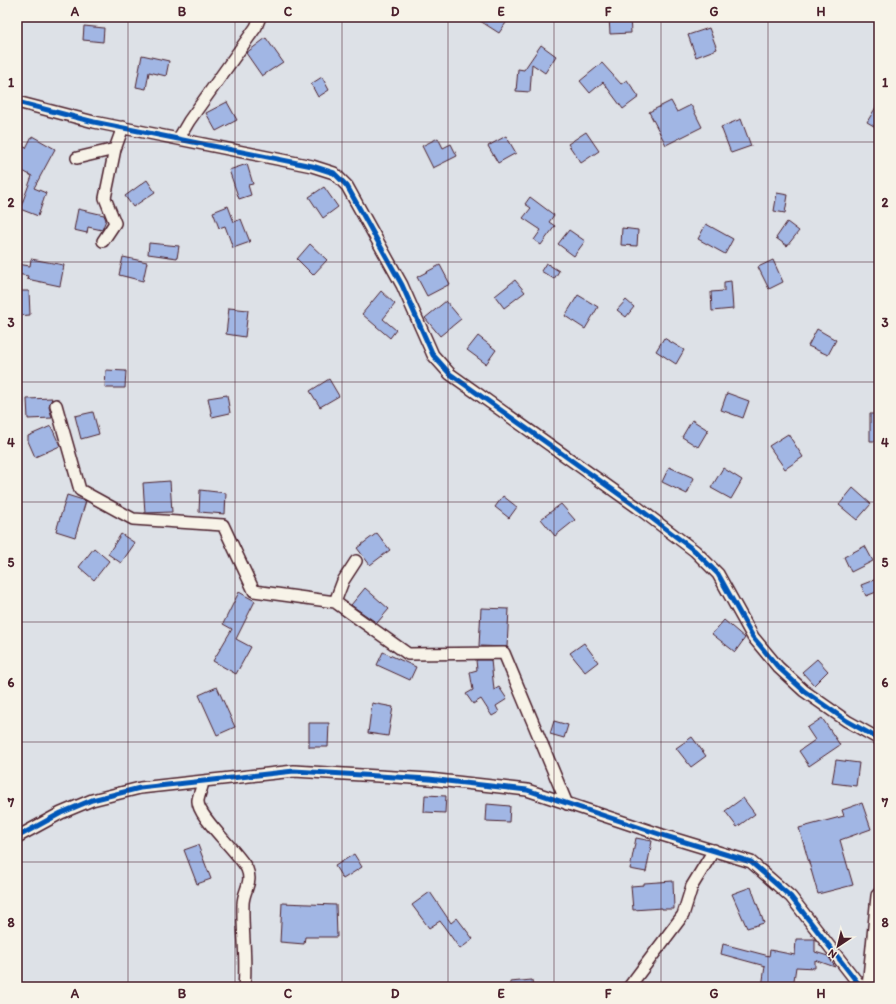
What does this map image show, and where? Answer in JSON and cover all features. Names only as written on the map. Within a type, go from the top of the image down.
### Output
[{"type":"main road","points":[[870,984],[879,896]]},
{"type":"street","points":[[179,138],[189,121],[256,27],[260,17]]},
{"type":"street","points":[[17,102],[124,127],[312,166],[334,173],[347,186],[402,285],[433,355],[450,374],[637,507],[695,551],[718,574],[754,637],[778,667],[804,691],[847,721],[879,739]]},
{"type":"street","points":[[103,241],[115,223],[105,198],[115,149],[124,127]]},
{"type":"street","points":[[77,158],[115,149]]},
{"type":"street","points":[[56,405],[80,490],[133,518],[223,526],[254,591],[335,602],[408,654],[504,653],[567,804]]},
{"type":"street","points":[[335,602],[343,581],[356,561]]},
{"type":"street","points":[[17,837],[61,813],[92,800],[140,788],[294,771],[429,779],[527,790],[752,862],[792,897],[870,984]]},
{"type":"street","points":[[203,782],[198,800],[200,808],[216,831],[248,870],[250,882],[243,903],[246,970],[244,987]]},
{"type":"street","points":[[629,987],[682,915],[692,886],[714,850]]},
{"type":"building","points":[[474,17],[510,17],[499,33]]},
{"type":"building","points":[[609,17],[630,17],[631,33],[610,34]]},
{"type":"building","points":[[84,26],[104,28],[103,42],[83,40]]},
{"type":"building","points":[[709,28],[717,49],[696,57],[688,35]]},
{"type":"building","points":[[266,38],[283,62],[262,76],[246,53]]},
{"type":"building","points":[[541,45],[556,56],[545,73],[532,64],[530,92],[516,91],[518,69],[524,70]]},
{"type":"building","points":[[142,55],[169,61],[166,76],[149,72],[146,89],[136,87]]},
{"type":"building","points":[[602,63],[621,84],[627,80],[639,97],[623,109],[603,82],[590,93],[580,81]]},
{"type":"building","points":[[322,77],[329,90],[318,97],[311,84]]},
{"type":"building","points":[[671,101],[677,112],[691,105],[702,127],[666,145],[649,112]]},
{"type":"building","points":[[227,102],[237,120],[216,131],[206,113]]},
{"type":"building","points":[[879,102],[879,129],[867,122]]},
{"type":"building","points":[[741,119],[751,146],[731,153],[721,127]]},
{"type":"building","points":[[586,132],[599,151],[581,163],[568,144]]},
{"type":"building","points":[[32,136],[55,149],[34,188],[46,193],[38,216],[20,209],[32,176],[17,168],[17,149],[20,145],[26,148]]},
{"type":"building","points":[[506,136],[516,153],[498,163],[488,146]]},
{"type":"building","points":[[438,138],[443,148],[451,144],[457,156],[433,168],[422,146]]},
{"type":"building","points":[[247,164],[253,184],[248,185],[251,195],[239,199],[229,170]]},
{"type":"building","points":[[147,180],[155,192],[133,207],[125,196]]},
{"type":"building","points":[[324,187],[338,207],[323,218],[309,197]]},
{"type":"building","points":[[777,193],[788,195],[785,213],[774,211]]},
{"type":"building","points":[[530,197],[554,215],[549,222],[555,226],[541,245],[534,240],[541,230],[523,218],[531,208],[525,204]]},
{"type":"building","points":[[228,206],[234,222],[241,219],[250,242],[233,248],[225,226],[219,228],[213,212]]},
{"type":"building","points":[[78,209],[104,215],[106,220],[102,230],[88,227],[87,233],[74,230]]},
{"type":"building","points":[[787,222],[799,231],[787,246],[776,238]]},
{"type":"building","points":[[706,224],[733,239],[725,254],[698,239]]},
{"type":"building","points":[[622,228],[638,230],[637,246],[621,245]]},
{"type":"building","points":[[569,230],[585,241],[574,256],[558,244]]},
{"type":"building","points":[[149,243],[179,246],[177,258],[148,254]]},
{"type":"building","points":[[310,244],[327,260],[313,275],[297,259]]},
{"type":"building","points":[[123,257],[147,262],[143,281],[119,275]]},
{"type":"building","points":[[31,259],[64,265],[60,286],[27,279],[28,276],[17,274],[17,264],[30,266]]},
{"type":"building","points":[[773,260],[783,282],[769,289],[758,267]]},
{"type":"building","points":[[546,263],[559,271],[554,279],[541,271]]},
{"type":"building","points":[[440,265],[450,284],[427,296],[417,277]]},
{"type":"building","points":[[515,280],[525,292],[504,308],[495,296]]},
{"type":"building","points":[[731,281],[733,309],[712,311],[711,292],[724,291],[724,282]]},
{"type":"building","points":[[17,291],[29,291],[30,315],[17,316]]},
{"type":"building","points":[[381,291],[395,304],[383,319],[396,330],[390,338],[362,314]]},
{"type":"building","points":[[578,295],[598,307],[585,329],[565,316]]},
{"type":"building","points":[[626,300],[634,307],[626,317],[617,310]]},
{"type":"building","points":[[446,301],[461,319],[440,336],[425,318]]},
{"type":"building","points":[[229,308],[248,310],[245,337],[226,334]]},
{"type":"building","points":[[817,329],[836,340],[828,355],[808,346]]},
{"type":"building","points":[[478,336],[496,350],[486,364],[467,350]]},
{"type":"building","points":[[664,338],[684,350],[676,364],[656,351]]},
{"type":"building","points":[[106,370],[126,371],[125,388],[105,388]]},
{"type":"building","points":[[329,379],[339,396],[320,407],[310,391]]},
{"type":"building","points":[[727,393],[749,401],[743,418],[721,410]]},
{"type":"building","points":[[227,395],[230,413],[212,417],[208,398]]},
{"type":"building","points":[[52,398],[49,407],[52,418],[28,419],[27,399]]},
{"type":"building","points":[[93,412],[99,434],[81,439],[75,416]]},
{"type":"building","points":[[870,414],[879,414],[879,441],[870,441]]},
{"type":"building","points":[[692,420],[708,430],[698,447],[682,437]]},
{"type":"building","points":[[51,426],[60,446],[35,457],[28,441],[28,436]]},
{"type":"building","points":[[788,434],[803,457],[785,469],[769,446]]},
{"type":"building","points":[[669,467],[694,478],[687,494],[662,482]]},
{"type":"building","points":[[723,468],[742,480],[731,499],[711,488]]},
{"type":"building","points":[[170,481],[172,512],[145,513],[143,483]]},
{"type":"building","points":[[853,488],[871,504],[857,520],[839,505]]},
{"type":"building","points":[[200,490],[226,493],[225,514],[199,512]]},
{"type":"building","points":[[67,495],[86,501],[75,537],[56,531]]},
{"type":"building","points":[[503,496],[517,507],[509,518],[495,507]]},
{"type":"building","points":[[561,504],[575,520],[555,536],[541,519]]},
{"type":"building","points":[[377,533],[390,550],[370,565],[357,548]]},
{"type":"building","points":[[121,534],[135,543],[121,563],[108,554]]},
{"type":"building","points":[[865,546],[873,561],[851,572],[844,557]]},
{"type":"building","points":[[94,548],[109,561],[94,580],[79,567]]},
{"type":"building","points":[[879,578],[879,591],[866,596],[861,585]]},
{"type":"building","points":[[365,588],[389,609],[377,623],[351,605]]},
{"type":"building","points":[[239,592],[255,601],[236,639],[251,647],[236,674],[213,661],[232,629],[223,624]]},
{"type":"building","points":[[481,608],[509,609],[507,647],[479,646]]},
{"type":"building","points":[[724,620],[745,638],[735,652],[712,634]]},
{"type":"building","points":[[584,643],[598,662],[585,672],[570,653]]},
{"type":"building","points":[[383,652],[416,667],[410,680],[377,665]]},
{"type":"building","points":[[817,659],[828,671],[814,685],[802,672]]},
{"type":"building","points":[[476,660],[491,660],[494,690],[499,687],[507,699],[496,706],[499,712],[492,716],[481,699],[473,704],[466,694],[473,690],[470,672],[477,670]]},
{"type":"building","points":[[217,687],[235,727],[217,735],[199,695]]},
{"type":"building","points":[[372,703],[393,707],[388,736],[368,733]]},
{"type":"building","points":[[822,718],[840,745],[809,766],[799,751],[815,740],[807,728]]},
{"type":"building","points":[[554,721],[568,725],[564,738],[550,734]]},
{"type":"building","points":[[309,723],[329,723],[328,747],[309,747]]},
{"type":"building","points":[[692,737],[706,756],[691,767],[676,748]]},
{"type":"building","points":[[836,760],[859,763],[856,786],[832,783]]},
{"type":"building","points":[[425,795],[446,796],[445,813],[424,812]]},
{"type":"building","points":[[743,798],[755,814],[737,827],[725,811]]},
{"type":"building","points":[[862,803],[871,829],[840,840],[853,885],[818,894],[799,828],[844,816],[842,810]]},
{"type":"building","points":[[487,804],[510,806],[509,822],[486,821]]},
{"type":"building","points":[[636,838],[652,841],[646,872],[630,869]]},
{"type":"building","points":[[198,845],[211,879],[197,884],[184,850]]},
{"type":"building","points":[[354,854],[362,867],[343,879],[335,866]]},
{"type":"building","points":[[673,881],[674,909],[662,908],[633,910],[631,886],[644,885],[644,883]]},
{"type":"building","points":[[751,887],[764,923],[747,928],[732,894]]},
{"type":"building","points":[[430,892],[451,923],[457,918],[473,939],[460,949],[440,921],[429,928],[412,905]]},
{"type":"building","points":[[282,903],[336,905],[337,937],[305,937],[304,944],[280,942]]},
{"type":"building","points":[[796,939],[815,939],[815,952],[828,956],[835,967],[815,960],[815,968],[796,967],[793,987],[762,987],[765,966],[721,954],[723,944],[769,956],[770,950],[795,955]]},
{"type":"building","points":[[532,980],[533,987],[510,987],[510,982]]},
{"type":"cycle path","points":[[17,102],[94,122],[312,166],[334,173],[347,186],[402,285],[433,355],[450,374],[637,507],[695,551],[718,574],[753,637],[778,667],[804,691],[847,721],[879,739]]},
{"type":"cycle path","points":[[17,837],[61,813],[92,800],[140,788],[294,771],[429,779],[527,790],[662,835],[751,862],[791,897],[861,987]]}]
